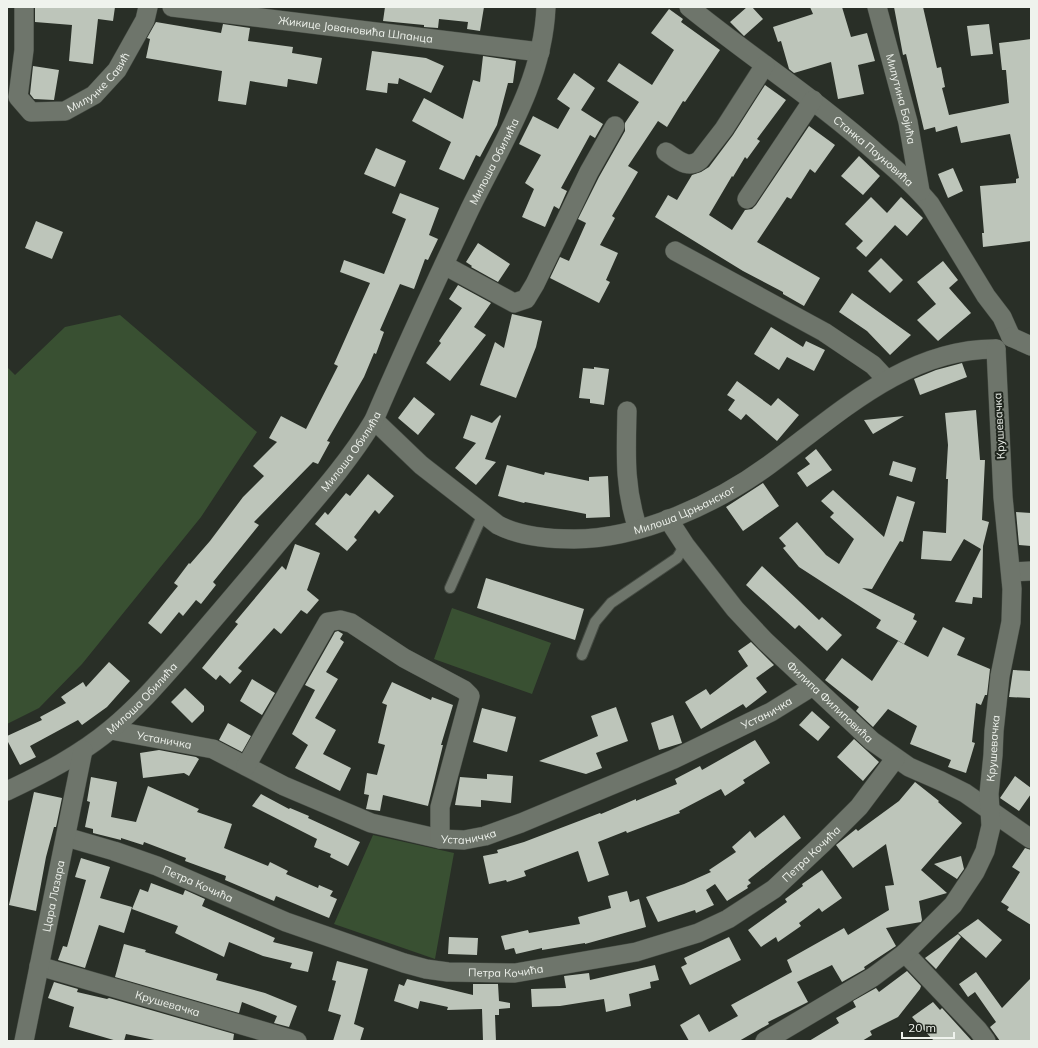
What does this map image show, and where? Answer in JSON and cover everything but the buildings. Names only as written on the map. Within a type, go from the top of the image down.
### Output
[{"type":"street","name":"Милунке Савић","points":[[24,7],[24,50],[18,97],[31,112],[65,111],[94,95],[117,70],[145,20],[148,7]]},
{"type":"street","name":"Жикице Јовановића Шпанца","points":[[172,7],[540,52]]},
{"type":"street","points":[[545,16],[560,7]]},
{"type":"street","name":"Станка Пауновића","points":[[689,7],[813,100],[866,143],[920,191],[930,204],[986,296],[1002,317],[1011,337]]},
{"type":"street","name":"Милутина Бојића","points":[[877,7],[908,122],[920,191]]},
{"type":"street","name":"Милоша Обилића","points":[[7,791],[47,771],[83,750],[110,730],[142,701],[239,591],[343,465],[374,420],[444,265],[514,123],[534,74],[540,52],[545,16]]},
{"type":"street","points":[[666,152],[689,165],[700,160],[724,129],[765,65]]},
{"type":"street","points":[[747,199],[813,100]]},
{"type":"street","points":[[444,265],[514,303],[521,302],[526,299],[535,284],[589,172],[615,126]]},
{"type":"street","points":[[675,250],[824,332],[873,366],[887,380]]},
{"type":"street","points":[[996,349],[1011,337],[1031,346]]},
{"type":"street","name":"Милоша Црњанског","points":[[374,420],[421,465],[483,514],[511,532],[565,539],[603,537],[668,519],[704,504],[755,474],[856,398],[887,380],[934,360],[957,353],[982,349],[996,349]]},
{"type":"street","name":"Крушевачка","points":[[765,1041],[873,977],[905,953],[953,905],[975,872],[985,851],[991,826],[988,794],[1000,676],[1011,622],[1011,572],[1003,497],[996,349]]},
{"type":"street","points":[[627,411],[626,475],[632,510],[638,528]]},
{"type":"street","name":"Филипа Филиповића","points":[[668,519],[685,545],[735,609],[813,686],[872,741],[909,768],[954,787],[990,809],[1031,839]]},
{"type":"street","points":[[1011,572],[1031,571]]},
{"type":"street","points":[[246,766],[328,622],[340,620],[351,623],[404,658],[464,690],[470,696],[440,807],[440,839]]},
{"type":"street","name":"Устаничка","points":[[110,730],[213,749],[284,786],[348,814],[392,829],[440,839],[464,840],[485,836],[593,794],[674,759],[736,730],[788,703],[813,686]]},
{"type":"street","name":"Цара Лазара","points":[[24,1041],[83,750]]},
{"type":"street","name":"Петра Кочића","points":[[66,838],[114,851],[157,866],[286,922],[404,963],[448,972],[515,973],[636,952],[698,933],[728,919],[774,889],[828,839],[859,807],[895,759]]},
{"type":"street","points":[[905,953],[978,1030],[986,1041]]},
{"type":"street","name":"Крушевачка","points":[[39,966],[297,1041]]},
{"type":"lane","points":[[450,588],[483,514]]},
{"type":"lane","points":[[582,655],[595,622],[611,603],[677,558],[685,545]]},
{"type":"green space","points":[[120,315],[257,432],[201,517],[82,664],[39,708],[7,724],[7,367],[15,375],[65,327]]},
{"type":"green space","points":[[452,608],[551,643],[532,694],[434,659]]},
{"type":"green space","points":[[373,835],[454,853],[435,959],[334,924]]}]
